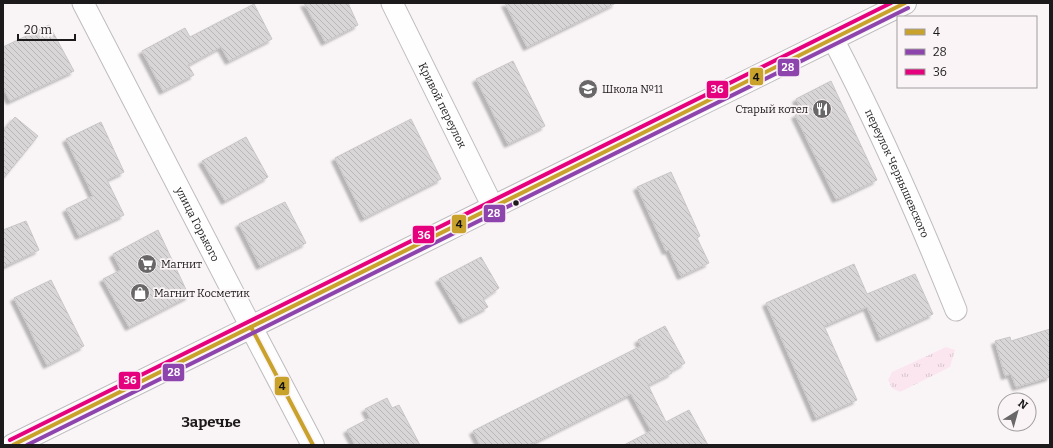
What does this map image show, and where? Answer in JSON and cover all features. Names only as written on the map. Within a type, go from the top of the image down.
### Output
[{"type":"main road","points":[[13,445],[905,3]]},
{"type":"main road","name":"улица Горького","points":[[251,327],[313,445]]},
{"type":"street","name":"улица Горького","points":[[83,3],[251,327]]},
{"type":"street","name":"Кривой переулок","points":[[392,3],[493,207]]},
{"type":"street","name":"переулок Чернышевского","points":[[833,39],[888,153],[956,310]]},
{"type":"green space","points":[[946,347],[955,350],[950,367],[900,392],[892,388],[888,380],[892,372]]},
{"type":"building","points":[[304,3],[348,3],[358,25],[325,42]]},
{"type":"building","points":[[505,3],[616,3],[527,47]]},
{"type":"building","points":[[254,4],[272,39],[229,61],[221,47],[188,65],[194,75],[163,91],[142,51],[185,28],[190,37]]},
{"type":"building","points":[[49,25],[74,71],[10,101],[3,88],[3,47]]},
{"type":"building","points":[[513,61],[545,126],[508,144],[476,79]]},
{"type":"building","points":[[831,81],[877,180],[836,199],[795,115],[802,112],[796,99]]},
{"type":"building","points":[[15,117],[38,136],[3,179],[3,131]]},
{"type":"building","points":[[411,119],[441,179],[364,218],[335,158]]},
{"type":"building","points":[[101,122],[124,172],[107,180],[124,215],[79,236],[66,209],[93,196],[66,139]]},
{"type":"building","points":[[246,137],[268,177],[225,201],[202,161]]},
{"type":"building","points":[[671,172],[700,236],[697,238],[709,263],[681,276],[669,250],[666,251],[637,187]]},
{"type":"building","points":[[285,202],[306,243],[260,266],[239,224]]},
{"type":"building","points":[[26,221],[39,250],[3,267],[3,230]]},
{"type":"building","points":[[158,230],[189,296],[129,327],[103,279],[121,270],[113,254]]},
{"type":"building","points":[[481,257],[499,288],[483,299],[488,307],[463,320],[439,279]]},
{"type":"building","points":[[854,264],[867,294],[915,274],[933,314],[880,338],[867,307],[824,326],[857,400],[816,418],[766,303]]},
{"type":"building","points":[[51,280],[84,346],[47,365],[14,298]]},
{"type":"building","points":[[665,326],[685,363],[671,371],[672,373],[648,385],[666,422],[689,410],[708,445],[624,445],[651,431],[631,394],[529,445],[480,445],[473,431],[641,346],[638,340]]},
{"type":"building","points":[[1050,329],[1050,377],[1016,387],[1011,374],[1005,376],[995,341],[1010,337],[1011,341]]},
{"type":"building","points":[[387,398],[392,408],[399,405],[420,445],[355,445],[347,430],[370,418],[365,409]]},
{"type":"transit line","name":"36","points":[[10,440],[891,3]]},
{"type":"transit line","name":"4","points":[[13,445],[905,3]]},
{"type":"transit line","name":"28","points":[[27,445],[908,8]]},
{"type":"transit line","name":"4","points":[[251,327],[313,445]]},
{"type":"place","name":"Школа №11","points":[[588,89]]},
{"type":"place","name":"Старый котел","points":[[822,109]]},
{"type":"place","name":"Магнит","points":[[147,264]]},
{"type":"place","name":"Магнит Косметик","points":[[140,293]]},
{"type":"district","name":"Заречье","points":[[211,422]]}]
